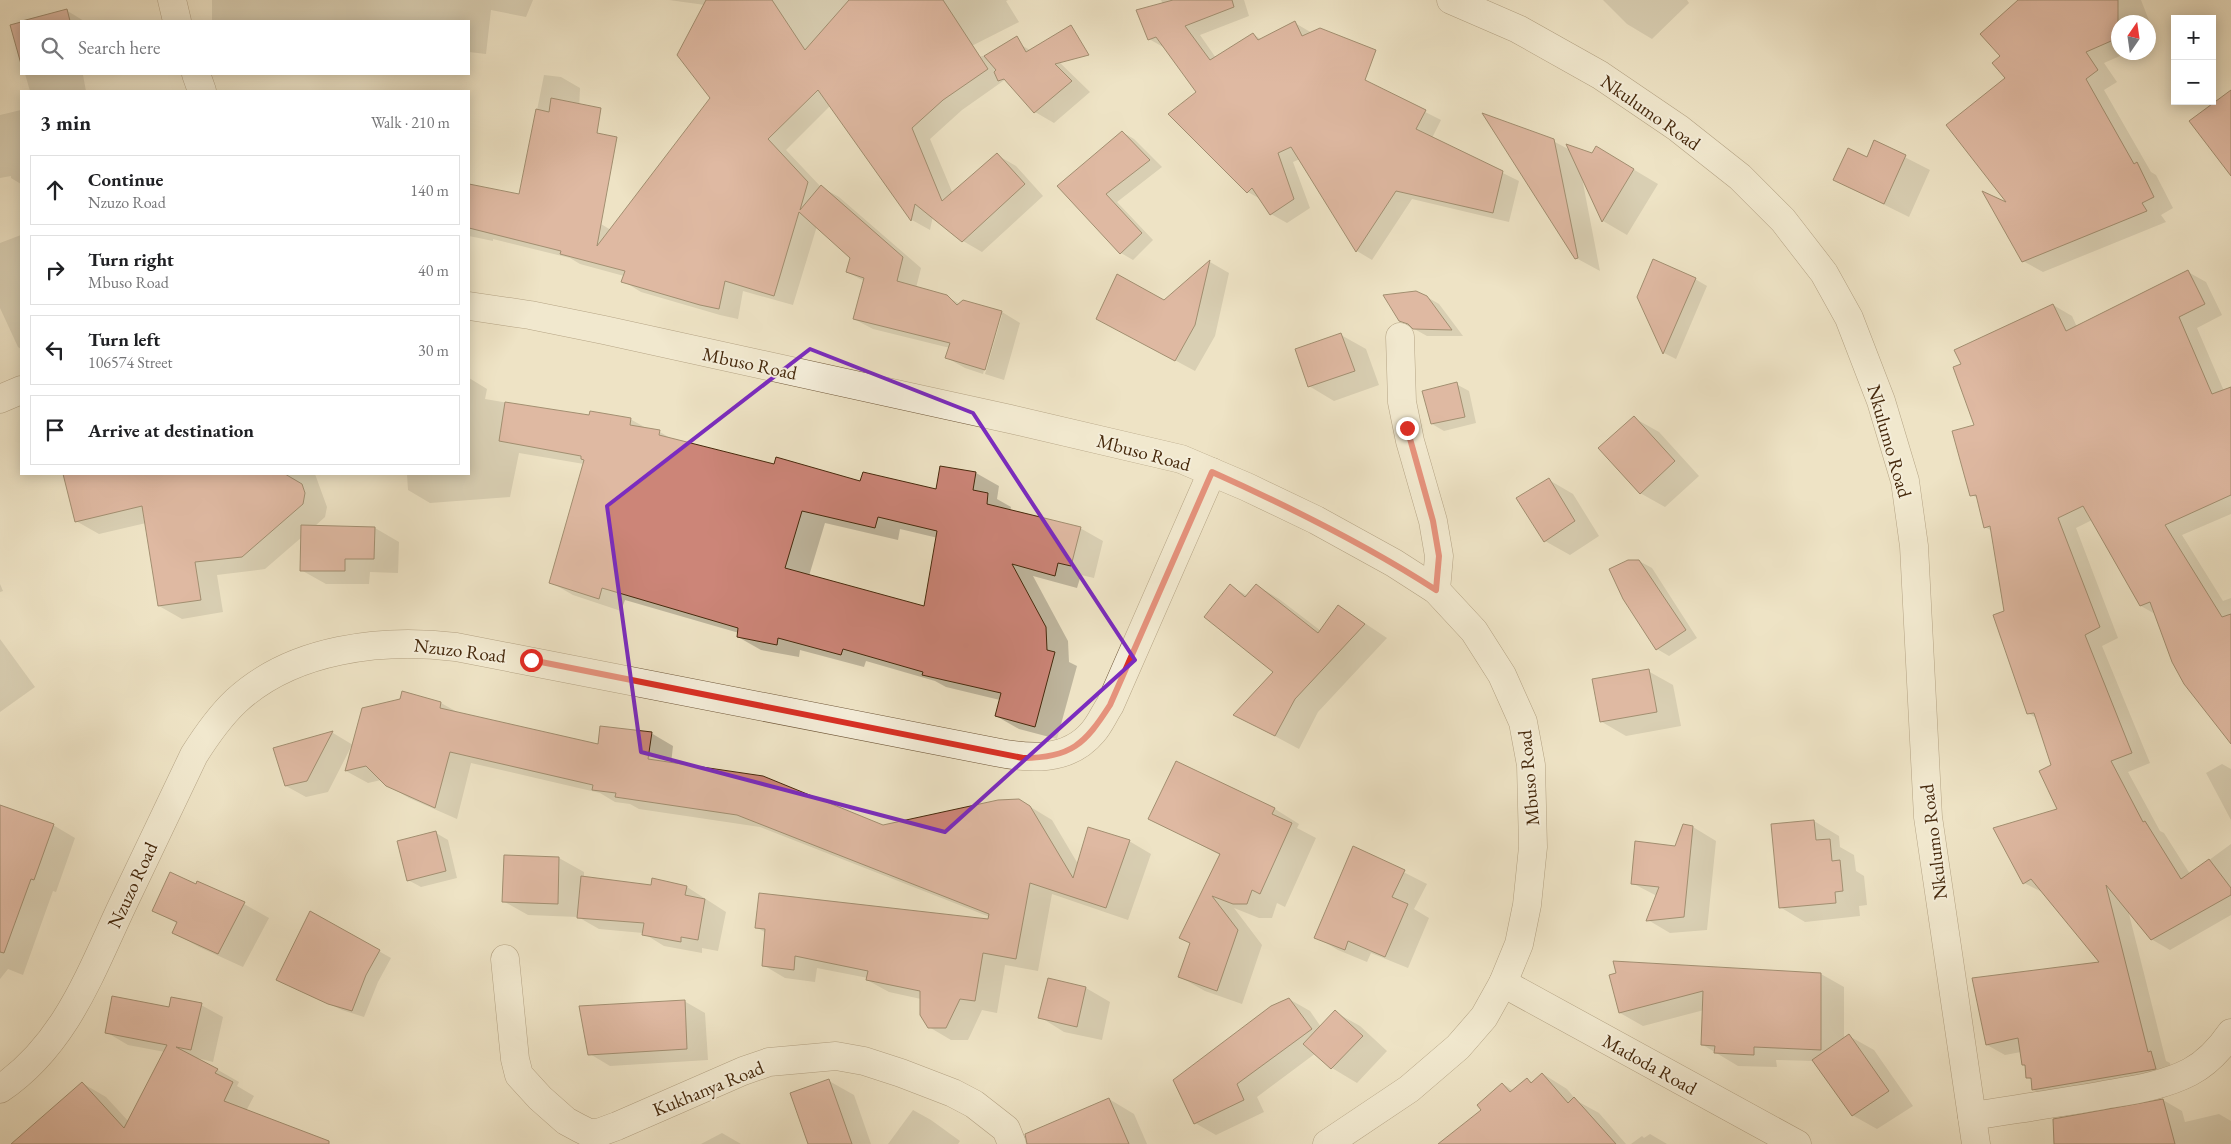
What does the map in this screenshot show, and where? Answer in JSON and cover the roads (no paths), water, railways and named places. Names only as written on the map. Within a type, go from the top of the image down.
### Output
[{"type":"street","points":[[172,0],[177,20]]},
{"type":"street","name":"Nkulumo Road","points":[[1452,0],[1518,29],[1600,75],[1678,128],[1740,177],[1783,220],[1818,265],[1849,318],[1881,401],[1905,481],[1914,546],[1928,817],[1976,1144]]},
{"type":"street","points":[[196,75],[202,90]]},
{"type":"street","name":"Mbuso Road","points":[[470,306],[530,315],[604,330],[1156,452],[1212,472],[1316,520],[1394,563],[1436,590],[1474,631],[1502,675],[1523,722],[1531,765],[1533,847],[1527,905],[1519,944],[1503,982],[1484,1017],[1458,1047],[1409,1089],[1327,1144]]},
{"type":"street","points":[[1400,337],[1402,402],[1410,442],[1433,521],[1439,556],[1436,590]]},
{"type":"street","name":"Nzuzo Road","points":[[0,1089],[11,1082],[59,1033],[89,976],[194,756],[212,727],[237,700],[261,683],[291,667],[359,646],[422,643],[456,647],[1023,758],[1041,758],[1063,752],[1082,742],[1093,731],[1110,705],[1212,472]]},
{"type":"street","name":"Kukhanya Road","points":[[505,959],[515,1058],[519,1075],[540,1098],[566,1121],[589,1133],[617,1126],[768,1062],[836,1056],[864,1061],[901,1072],[953,1093],[974,1104],[1006,1129],[1012,1144]]},
{"type":"street","name":"Madoda Road","points":[[1503,982],[1797,1144]]},
{"type":"street","points":[[1972,1116],[2064,1102],[2171,1081],[2191,1072],[2207,1061],[2223,1045],[2231,1033]]}]
